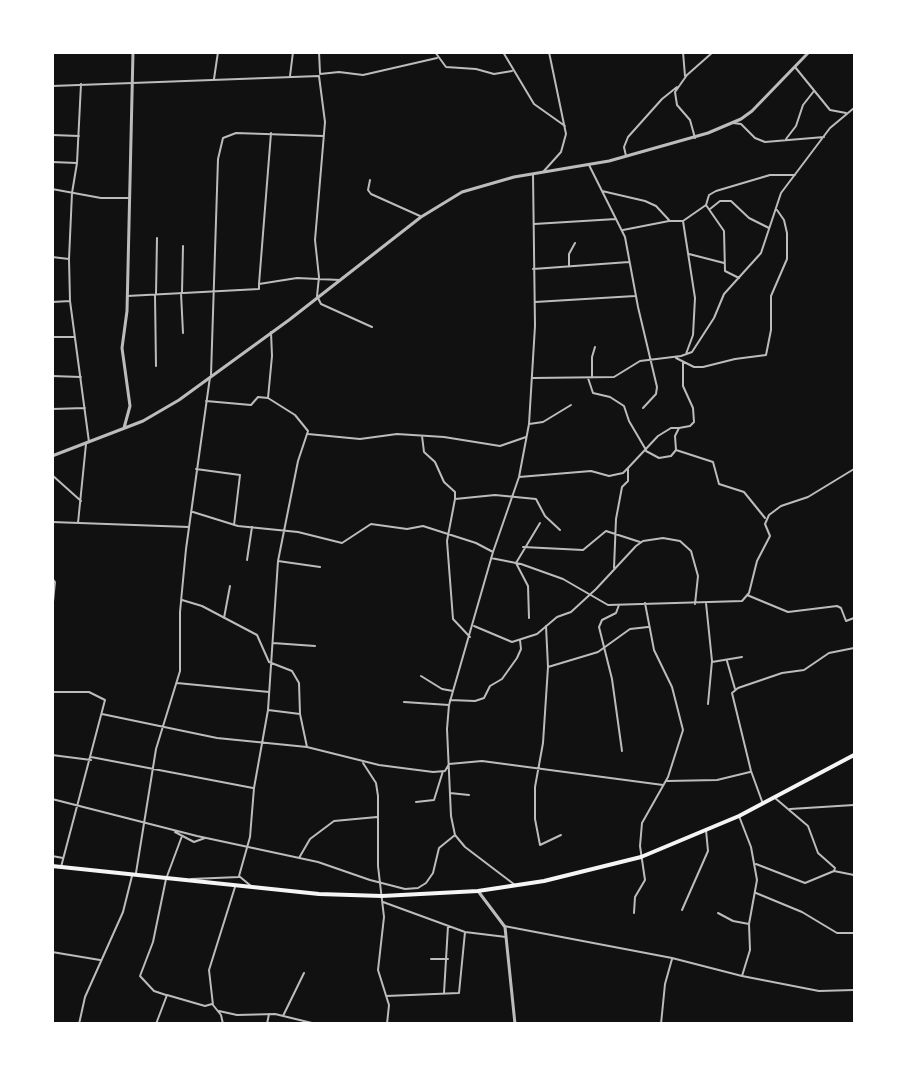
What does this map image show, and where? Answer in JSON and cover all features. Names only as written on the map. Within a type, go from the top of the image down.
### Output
[{"type":"highway","points":[[53,866],[135,873],[166,879],[309,894],[382,896],[478,891],[544,881],[641,857],[739,816],[855,754]]},
{"type":"street","points":[[124,428],[130,406],[122,348],[127,296],[133,52]]},
{"type":"street","points":[[214,79],[218,52]]},
{"type":"street","points":[[290,77],[293,52]]},
{"type":"street","points":[[319,52],[319,75],[324,103],[315,240],[319,277],[317,296],[321,304],[372,327]]},
{"type":"street","points":[[435,52],[442,65],[455,69],[476,69],[494,74],[514,71]]},
{"type":"street","points":[[503,52],[534,104],[565,126]]},
{"type":"street","points":[[543,172],[565,145],[565,126],[549,52]]},
{"type":"street","points":[[683,52],[686,76]]},
{"type":"street","points":[[626,157],[624,147],[628,137],[662,99],[713,52]]},
{"type":"street","points":[[52,456],[154,415],[271,332],[421,217],[462,192],[495,181],[626,157],[694,138],[733,123],[752,111],[809,52]]},
{"type":"street","points":[[52,86],[290,77],[339,72],[363,75],[437,58]]},
{"type":"street","points":[[794,65],[830,110],[846,113]]},
{"type":"street","points":[[78,523],[87,443],[85,408],[69,301],[69,259],[81,84]]},
{"type":"street","points":[[677,87],[677,105],[690,120],[694,138]]},
{"type":"street","points":[[784,141],[796,126],[803,105],[814,91]]},
{"type":"street","points":[[533,378],[590,378],[621,375],[636,362],[686,354],[700,342],[724,294],[761,253],[781,193],[824,137],[846,113],[855,108]]},
{"type":"street","points":[[733,123],[741,124],[758,140],[765,142],[824,137]]},
{"type":"street","points":[[79,1023],[85,998],[123,912],[135,873],[162,727],[177,683],[181,655],[182,600],[189,527],[193,512],[196,469],[210,376],[221,143],[223,138],[231,134],[271,133],[323,136]]},
{"type":"street","points":[[127,296],[259,290],[271,133]]},
{"type":"street","points":[[52,135],[79,136]]},
{"type":"street","points":[[52,162],[77,164]]},
{"type":"street","points":[[589,165],[622,230],[630,262],[635,296],[657,390],[643,408]]},
{"type":"street","points":[[515,885],[465,847],[455,835],[450,793],[447,729],[450,700],[491,558],[519,477],[529,424],[535,303],[533,174]]},
{"type":"street","points":[[622,230],[669,221],[683,221],[706,205],[711,194],[724,188],[770,175],[795,175]]},
{"type":"street","points":[[370,180],[368,190],[371,194],[421,217]]},
{"type":"street","points":[[52,189],[129,198]]},
{"type":"street","points":[[602,191],[645,201],[656,206],[669,221]]},
{"type":"street","points":[[710,209],[720,201],[731,201],[748,218],[770,228]]},
{"type":"street","points":[[706,205],[724,231],[725,263],[728,273],[739,278]]},
{"type":"street","points":[[674,357],[703,367],[735,358],[766,355],[770,337],[771,296],[787,259],[787,233],[784,220],[777,210]]},
{"type":"street","points":[[534,224],[616,219]]},
{"type":"street","points":[[683,221],[695,303],[693,335],[686,354]]},
{"type":"street","points":[[156,366],[157,238]]},
{"type":"street","points":[[569,267],[569,254],[575,243]]},
{"type":"street","points":[[183,246],[183,333]]},
{"type":"street","points":[[689,254],[725,263]]},
{"type":"street","points":[[52,257],[69,259]]},
{"type":"street","points":[[533,269],[630,262]]},
{"type":"street","points":[[259,284],[297,278],[319,277],[340,280]]},
{"type":"street","points":[[535,303],[635,296]]},
{"type":"street","points":[[52,302],[69,301]]},
{"type":"street","points":[[268,398],[272,356],[271,332]]},
{"type":"street","points":[[52,337],[75,337]]},
{"type":"street","points":[[595,347],[590,378],[593,393],[610,397],[624,406],[629,421],[646,451],[663,458],[671,456],[676,450],[675,436],[679,428]]},
{"type":"street","points":[[519,477],[591,471],[609,476],[623,473],[660,434],[671,428],[690,426],[695,418],[690,399],[683,386],[683,362]]},
{"type":"street","points":[[52,376],[81,377]]},
{"type":"street","points":[[207,401],[251,405],[258,397],[268,398],[301,420],[308,434],[298,461],[282,530],[273,643],[269,662],[268,710],[254,788],[250,837],[240,877]]},
{"type":"street","points":[[529,424],[543,422],[571,405]]},
{"type":"street","points":[[52,409],[85,408]]},
{"type":"street","points":[[308,434],[360,439],[398,434],[500,446],[526,437]]},
{"type":"street","points":[[422,436],[424,452],[433,459],[444,482],[455,492],[447,533],[453,619],[470,637]]},
{"type":"street","points":[[491,558],[516,563],[563,579],[603,604],[645,602],[695,604],[739,601],[747,595],[757,561],[770,536],[766,519],[744,492],[719,484],[713,462],[676,450]]},
{"type":"street","points":[[614,568],[616,519],[622,487],[628,481],[628,468]]},
{"type":"street","points":[[196,469],[240,475],[234,525]]},
{"type":"street","points":[[766,519],[777,508],[808,497],[855,469]]},
{"type":"street","points":[[52,475],[81,501]]},
{"type":"street","points":[[455,499],[479,495],[538,500],[545,516],[560,530]]},
{"type":"street","points":[[193,512],[234,525],[313,535],[342,543],[374,523],[407,529],[423,525],[493,552]]},
{"type":"street","points":[[52,522],[189,527]]},
{"type":"street","points":[[516,563],[540,523]]},
{"type":"street","points":[[247,560],[252,528]]},
{"type":"street","points":[[524,548],[579,551],[586,549],[606,531],[633,541],[672,538],[689,548],[698,576],[695,604]]},
{"type":"street","points":[[473,626],[510,642],[537,634],[557,617],[571,612],[643,541]]},
{"type":"street","points":[[278,561],[320,567]]},
{"type":"street","points":[[516,563],[528,586],[529,618]]},
{"type":"street","points":[[52,578],[55,582],[52,612]]},
{"type":"street","points":[[224,618],[230,586]]},
{"type":"street","points":[[747,595],[788,612],[837,606],[841,608],[844,620],[855,618]]},
{"type":"street","points":[[182,600],[202,606],[259,637],[269,662]]},
{"type":"street","points":[[634,913],[635,897],[645,880],[641,857],[642,823],[667,781],[683,726],[672,687],[658,661],[648,627],[645,602]]},
{"type":"street","points":[[706,603],[711,662],[708,704]]},
{"type":"street","points":[[619,605],[616,613],[600,624],[612,679],[622,751]]},
{"type":"street","points":[[546,627],[548,667],[539,767],[534,795],[539,844],[545,844],[561,835]]},
{"type":"street","points":[[548,667],[585,657],[628,630],[648,627]]},
{"type":"street","points":[[450,700],[475,701],[484,698],[490,686],[502,679],[517,658],[521,649],[520,640]]},
{"type":"street","points":[[273,643],[315,646]]},
{"type":"street","points":[[763,804],[751,771],[732,702],[732,694],[735,689],[782,673],[804,670],[829,653],[855,648]]},
{"type":"street","points":[[711,662],[742,657]]},
{"type":"street","points":[[727,661],[735,689]]},
{"type":"street","points":[[269,662],[286,666],[296,677],[307,747]]},
{"type":"street","points":[[421,676],[442,689],[453,691]]},
{"type":"street","points":[[177,683],[268,692]]},
{"type":"street","points":[[52,692],[88,692],[105,700],[61,867]]},
{"type":"street","points":[[404,702],[449,705]]},
{"type":"street","points":[[268,710],[300,714]]},
{"type":"street","points":[[102,714],[262,744],[307,747],[362,762],[443,771]]},
{"type":"street","points":[[52,755],[91,758],[153,768],[254,788]]},
{"type":"street","points":[[416,802],[434,800],[443,771],[449,764],[482,760],[539,767],[575,775],[663,785]]},
{"type":"street","points":[[362,762],[376,783],[380,883],[383,902],[378,970],[387,996],[389,1010],[387,1023]]},
{"type":"street","points":[[667,781],[723,779],[751,771]]},
{"type":"street","points":[[450,793],[469,795]]},
{"type":"street","points":[[775,798],[808,826],[818,853],[835,868],[834,872]]},
{"type":"street","points":[[52,799],[246,848],[299,858],[405,889],[423,886],[433,873],[439,848],[455,835]]},
{"type":"street","points":[[790,809],[855,805]]},
{"type":"street","points":[[739,816],[748,835],[756,864],[756,893],[749,924],[750,950],[742,976]]},
{"type":"street","points":[[299,858],[310,838],[331,823],[343,819],[377,817]]},
{"type":"street","points":[[169,829],[194,842],[205,838]]},
{"type":"street","points":[[682,910],[708,851],[706,830]]},
{"type":"street","points":[[182,836],[166,879],[156,930],[140,976],[154,991],[205,1006],[213,1004]]},
{"type":"street","points":[[52,856],[63,858]]},
{"type":"street","points":[[756,864],[805,883],[834,872],[855,875]]},
{"type":"street","points":[[52,872],[53,866]]},
{"type":"street","points":[[182,880],[240,877],[254,888]]},
{"type":"street","points":[[223,1023],[213,1004],[209,970],[236,887]]},
{"type":"street","points":[[478,891],[504,926],[515,1023]]},
{"type":"street","points":[[756,893],[805,914],[837,933],[855,933]]},
{"type":"street","points":[[383,902],[465,932],[506,937]]},
{"type":"street","points":[[718,913],[733,921],[749,924]]},
{"type":"street","points":[[444,993],[448,959],[448,926]]},
{"type":"street","points":[[504,926],[672,958],[742,976],[824,992],[855,990]]},
{"type":"street","points":[[387,996],[460,993],[465,932]]},
{"type":"street","points":[[52,952],[100,960]]},
{"type":"street","points":[[661,1023],[665,984],[672,958]]},
{"type":"street","points":[[431,959],[448,959]]},
{"type":"street","points":[[283,1016],[304,973]]},
{"type":"street","points":[[156,1023],[166,995]]},
{"type":"street","points":[[218,1011],[237,1015],[269,1014],[316,1023]]},
{"type":"street","points":[[267,1023],[269,1014]]}]
